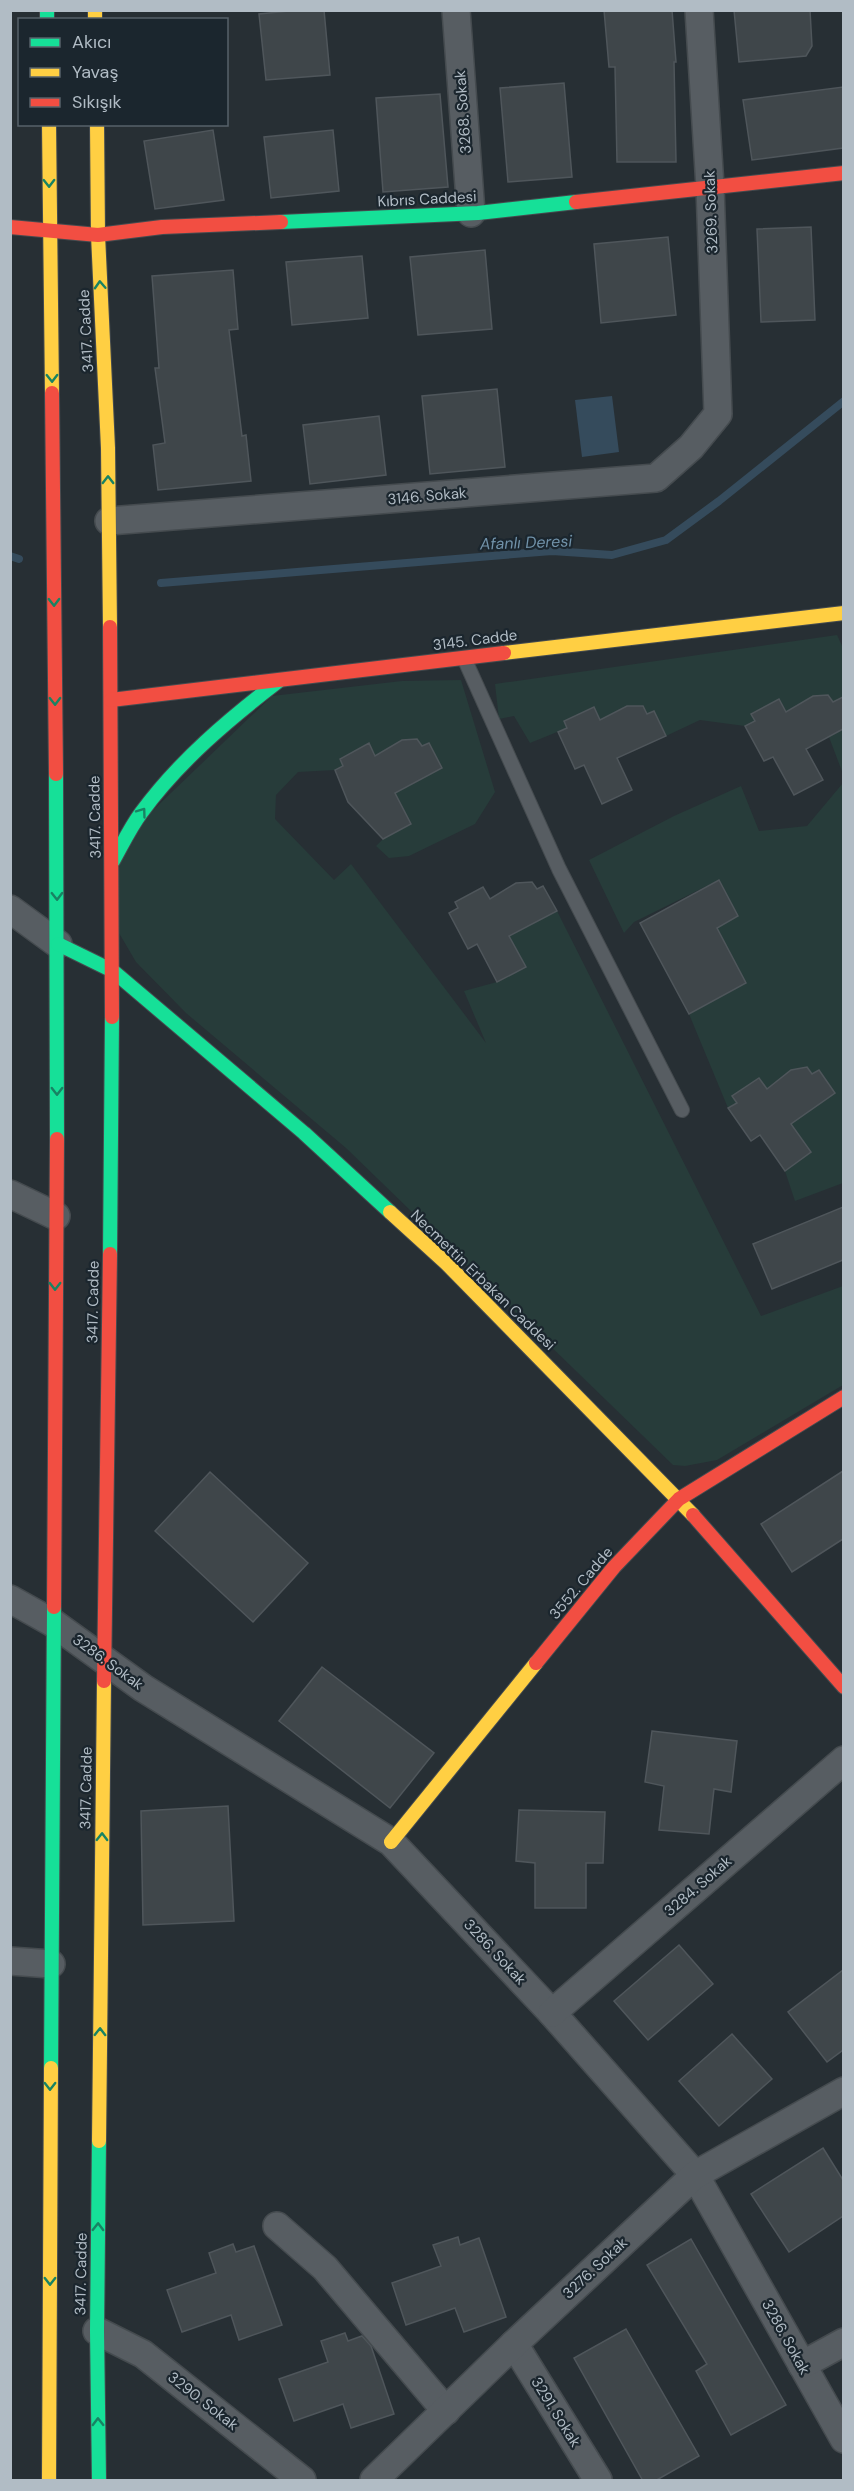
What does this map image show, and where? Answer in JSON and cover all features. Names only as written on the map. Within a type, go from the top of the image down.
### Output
[{"type":"street","name":"3268. Sokak","points":[[456,10],[471,213]]},
{"type":"street","name":"3269. Sokak","points":[[699,10],[710,187],[718,414]]},
{"type":"street","name":"3417. Cadde","points":[[49,126],[58,944],[51,1964],[54,2322],[49,2481]]},
{"type":"street","name":"3417. Cadde","points":[[97,126],[98,235],[108,448],[113,971],[106,1597],[93,2330],[99,2481]]},
{"type":"street","name":"Kıbrıs Caddesi","points":[[10,227],[98,235],[162,227],[471,213],[843,173]]},
{"type":"street","name":"3146. Sokak","points":[[109,521],[656,478],[691,447],[718,414]]},
{"type":"street","name":"3145. Cadde","points":[[111,700],[464,658],[841,618]]},
{"type":"street","points":[[112,862],[140,814],[180,767],[233,715],[280,680]]},
{"type":"street","points":[[10,909],[58,944]]},
{"type":"street","name":"Necmettin Erbakan Caddesi","points":[[58,944],[113,971],[304,1133],[446,1263],[679,1499],[843,1687]]},
{"type":"street","points":[[10,1194],[56,1216]]},
{"type":"street","name":"3552. Cadde","points":[[391,1842],[614,1567],[679,1499],[843,1397]]},
{"type":"street","name":"3286. Sokak","points":[[10,1599],[53,1623],[104,1658],[142,1688],[391,1842],[552,2013],[695,2175],[843,2439]]},
{"type":"street","name":"3284. Sokak","points":[[552,2013],[843,1760]]},
{"type":"street","points":[[10,1961],[51,1964]]},
{"type":"street","name":"3276. Sokak","points":[[374,2481],[514,2344],[695,2175],[843,2091]]},
{"type":"street","points":[[277,2226],[325,2268],[446,2410]]},
{"type":"street","name":"3290. Sokak","points":[[93,2330],[143,2354],[205,2401],[302,2481]]},
{"type":"street","points":[[802,2365],[843,2342]]},
{"type":"street","name":"3291. Sokak","points":[[514,2344],[598,2481]]},
{"type":"lane","points":[[464,658],[559,869],[682,1110]]},
{"type":"green space","points":[[837,635],[843,648],[843,705],[840,699],[833,702],[828,695],[813,696],[798,705],[805,717],[793,724],[779,699],[751,714],[755,721],[745,726],[700,720],[666,736],[654,711],[647,714],[643,706],[618,727],[567,728],[530,743],[514,716],[499,719],[495,684]]},
{"type":"green space","points":[[461,680],[495,792],[475,824],[409,856],[389,858],[376,846],[383,839],[411,824],[395,793],[442,768],[429,743],[422,746],[417,739],[402,740],[388,749],[382,768],[369,744],[340,759],[343,766],[335,770],[298,772],[276,795],[275,819],[334,880],[351,864],[486,1043],[464,991],[497,982],[526,967],[509,936],[557,911],[761,1316],[843,1286],[843,1385],[717,1460],[685,1466],[673,1465],[346,1148],[186,1013],[136,962],[119,933],[118,867],[147,816],[272,696],[402,681]]},
{"type":"green space","points":[[843,729],[843,774],[829,737]]},
{"type":"green space","points":[[843,783],[843,1183],[795,1201],[785,1171],[811,1152],[791,1123],[835,1093],[819,1070],[812,1074],[807,1067],[775,1100],[759,1078],[733,1096],[737,1103],[728,1108],[689,1014],[746,983],[717,928],[738,916],[719,880],[634,922],[624,933],[589,860],[674,816],[741,786],[759,831],[807,826]]},
{"type":"water","points":[[612,396],[619,452],[582,457],[575,400]]},
{"type":"building","points":[[324,10],[330,75],[266,80],[259,14]]},
{"type":"building","points":[[604,10],[672,10],[676,62],[674,62],[676,162],[617,162],[615,67],[609,67]]},
{"type":"building","points":[[734,10],[810,10],[812,46],[806,56],[739,62]]},
{"type":"building","points":[[564,83],[572,177],[508,182],[500,88]]},
{"type":"building","points":[[843,87],[843,148],[752,160],[743,100]]},
{"type":"building","points":[[440,94],[448,187],[383,192],[376,98]]},
{"type":"building","points":[[213,130],[224,200],[155,209],[144,141]]},
{"type":"building","points":[[333,130],[339,191],[271,198],[264,137]]},
{"type":"building","points":[[811,227],[815,320],[761,322],[757,229]]},
{"type":"building","points":[[668,237],[676,315],[601,323],[594,244]]},
{"type":"building","points":[[485,250],[492,329],[418,335],[410,257]]},
{"type":"building","points":[[362,256],[368,318],[292,325],[286,262]]},
{"type":"building","points":[[233,270],[238,329],[229,330],[242,436],[246,435],[251,481],[158,490],[153,445],[165,443],[155,368],[159,368],[152,276]]},
{"type":"building","points":[[497,389],[505,467],[430,474],[422,396]]},
{"type":"building","points":[[379,416],[386,475],[310,484],[303,425]]},
{"type":"building","points":[[828,695],[833,702],[843,697],[843,729],[806,749],[823,780],[794,795],[773,757],[764,761],[745,726],[755,721],[751,714],[779,699],[786,712],[813,696]]},
{"type":"building","points":[[627,706],[643,706],[647,714],[654,711],[666,736],[617,758],[632,790],[602,804],[584,765],[575,769],[558,732],[567,728],[564,721],[594,707],[600,720]]},
{"type":"building","points":[[417,739],[422,746],[429,743],[442,768],[395,793],[411,824],[383,839],[348,802],[335,770],[343,766],[340,759],[369,743],[375,756],[402,740]]},
{"type":"building","points":[[719,880],[738,916],[717,928],[746,983],[689,1014],[640,923]]},
{"type":"building","points":[[532,882],[537,889],[543,886],[557,911],[509,936],[526,967],[497,982],[477,944],[468,949],[449,913],[458,908],[455,902],[483,887],[490,899],[516,883]]},
{"type":"building","points":[[807,1067],[812,1074],[819,1070],[835,1093],[791,1124],[811,1152],[785,1171],[760,1135],[751,1141],[728,1108],[737,1103],[732,1096],[759,1078],[767,1089],[791,1070]]},
{"type":"building","points":[[843,1207],[843,1260],[772,1289],[753,1244]]},
{"type":"building","points":[[843,1471],[843,1539],[792,1572],[761,1524]]},
{"type":"building","points":[[210,1472],[308,1563],[253,1622],[155,1531]]},
{"type":"building","points":[[322,1667],[434,1753],[390,1808],[279,1721]]},
{"type":"building","points":[[652,1731],[737,1741],[731,1792],[714,1789],[709,1834],[659,1830],[664,1786],[645,1782]]},
{"type":"building","points":[[228,1806],[234,1921],[143,1925],[141,1811]]},
{"type":"building","points":[[519,1810],[605,1812],[603,1863],[586,1863],[586,1908],[535,1908],[535,1863],[516,1861]]},
{"type":"building","points":[[679,1945],[713,1984],[648,2040],[614,2001]]},
{"type":"building","points":[[843,1970],[843,2050],[827,2062],[788,2012]]},
{"type":"building","points":[[732,2034],[772,2079],[719,2126],[679,2081]]},
{"type":"building","points":[[823,2148],[843,2180],[843,2216],[789,2252],[751,2194]]},
{"type":"building","points":[[458,2237],[460,2245],[479,2238],[506,2317],[464,2332],[455,2308],[406,2325],[392,2283],[441,2266],[433,2245]]},
{"type":"building","points":[[691,2239],[786,2405],[731,2435],[696,2371],[707,2364],[647,2265]]},
{"type":"building","points":[[233,2244],[236,2252],[254,2246],[282,2325],[239,2340],[231,2315],[182,2332],[167,2290],[216,2273],[209,2253]]},
{"type":"building","points":[[626,2329],[699,2456],[655,2481],[643,2481],[574,2358]]},
{"type":"building","points":[[345,2333],[348,2341],[362,2336],[371,2346],[394,2414],[351,2428],[343,2404],[294,2421],[279,2379],[328,2362],[321,2341]]},
{"type":"waterway","name":"Afanlı Deresi","points":[[161,583],[552,551],[612,555],[666,540],[719,501],[844,401]]},
{"type":"waterway","name":"Afanlı Deresi","points":[[10,556],[19,559]]},
{"type":"traffic: fast","points":[[47,10],[47,18]]},
{"type":"traffic: fast","points":[[281,222],[478,213],[576,202]]},
{"type":"traffic: fast","points":[[113,861],[137,819],[188,758],[280,680]]},
{"type":"traffic: fast","points":[[56,774],[57,1139]]},
{"type":"traffic: fast","points":[[58,944],[113,971],[304,1133],[390,1212]]},
{"type":"traffic: fast","points":[[110,1254],[112,1017]]},
{"type":"traffic: fast","points":[[51,2068],[54,1607]]},
{"type":"traffic: fast","points":[[99,2141],[97,2331],[99,2480]]},
{"type":"traffic: slow","points":[[95,10],[95,18]]},
{"type":"traffic: slow","points":[[49,126],[52,393]]},
{"type":"traffic: slow","points":[[97,126],[98,235],[108,448],[110,627]]},
{"type":"traffic: slow","points":[[504,653],[844,613]]},
{"type":"traffic: slow","points":[[390,1212],[446,1263],[693,1515]]},
{"type":"traffic: slow","points":[[391,1842],[536,1663]]},
{"type":"traffic: slow","points":[[99,2141],[104,1681]]},
{"type":"traffic: slow","points":[[49,2480],[51,2068]]},
{"type":"traffic: jam","points":[[576,202],[844,173]]},
{"type":"traffic: jam","points":[[10,227],[98,235],[162,227],[281,222]]},
{"type":"traffic: jam","points":[[52,393],[56,774]]},
{"type":"traffic: jam","points":[[110,627],[112,1017]]},
{"type":"traffic: jam","points":[[111,700],[504,653]]},
{"type":"traffic: jam","points":[[54,1607],[57,1139]]},
{"type":"traffic: jam","points":[[104,1681],[110,1254]]},
{"type":"traffic: jam","points":[[536,1663],[614,1567],[679,1499],[844,1397]]},
{"type":"traffic: jam","points":[[693,1515],[844,1687]]}]
